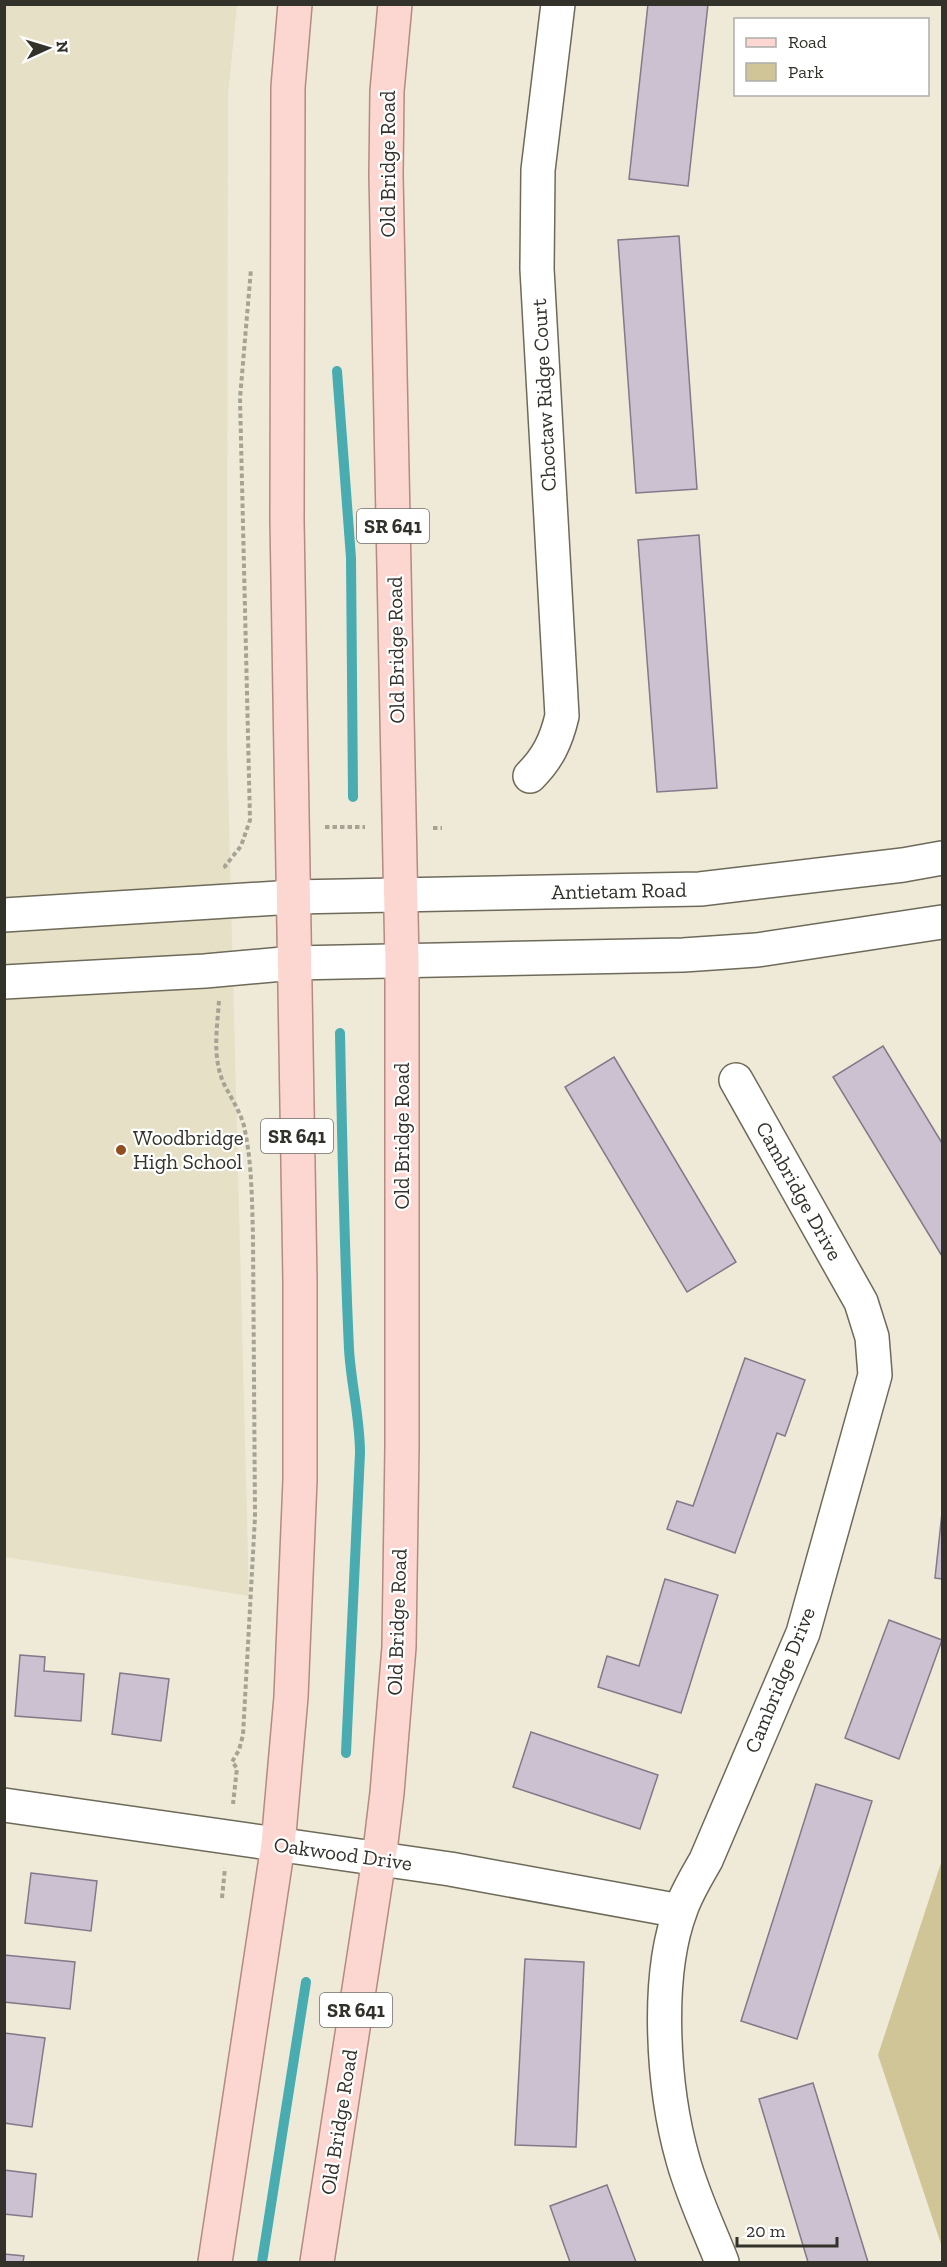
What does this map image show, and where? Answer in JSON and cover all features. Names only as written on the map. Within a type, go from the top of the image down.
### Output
[{"type":"main road","name":"SR 641","points":[[215,2262],[278,1845],[291,1698],[300,1480],[300,1281],[287,484],[288,87],[295,4]]},
{"type":"main road","name":"Old Bridge Road","points":[[317,2262],[379,1859],[387,1793],[399,1635],[402,1447],[402,962],[386,175],[387,91],[395,4]]},
{"type":"street","name":"Choctaw Ridge Court","points":[[530,776],[542,765],[555,742],[562,716],[537,270],[538,170],[558,4]]},
{"type":"street","name":"Antietam Road","points":[[4,915],[293,897],[700,889],[903,865],[942,858]]},
{"type":"street","points":[[4,982],[205,971],[294,963],[694,955],[757,950],[942,922]]},
{"type":"street","name":"Cambridge Drive","points":[[722,2262],[683,2160],[670,2099],[665,2024],[669,1950],[686,1896],[706,1860],[803,1633],[875,1375],[872,1337],[861,1302],[736,1080]]},
{"type":"street","name":"Oakwood Drive","points":[[4,1805],[450,1869],[680,1911]]},
{"type":"path","points":[[226,871],[225,866],[241,846],[249,824],[240,398],[252,263]]},
{"type":"path","points":[[249,824],[257,826]]},
{"type":"path","points":[[333,827],[369,827]]},
{"type":"path","points":[[219,995],[217,1057],[224,1083],[240,1115],[245,1134],[253,1238],[255,1517],[243,1735],[239,1750],[232,1762],[237,1768]]},
{"type":"shaded area","name":"Woodbridge High School","points":[[4,5],[237,5],[228,95],[227,743],[249,1596],[5,1557]]},
{"type":"green space","points":[[942,1860],[942,2247],[878,2055]]},
{"type":"building","points":[[648,4],[708,4],[688,186],[629,179]]},
{"type":"building","points":[[679,236],[697,489],[636,493],[618,240]]},
{"type":"building","points":[[699,535],[717,788],[657,792],[638,540]]},
{"type":"building","points":[[883,1046],[942,1143],[942,1256],[833,1077]]},
{"type":"building","points":[[614,1057],[736,1262],[687,1292],[565,1087]]},
{"type":"building","points":[[745,1358],[805,1380],[785,1436],[777,1433],[735,1553],[667,1529],[677,1501],[693,1506]]},
{"type":"building","points":[[942,1513],[942,1579],[935,1578]]},
{"type":"building","points":[[665,1579],[718,1595],[681,1713],[598,1687],[607,1656],[639,1666]]},
{"type":"building","points":[[889,1620],[942,1640],[899,1759],[845,1738]]},
{"type":"building","points":[[20,1655],[45,1657],[44,1671],[84,1674],[81,1721],[15,1716]]},
{"type":"building","points":[[120,1673],[169,1679],[161,1741],[112,1734]]},
{"type":"building","points":[[531,1732],[658,1775],[640,1829],[513,1787]]},
{"type":"building","points":[[816,1784],[872,1801],[797,2039],[741,2021]]},
{"type":"building","points":[[31,1873],[97,1881],[91,1931],[25,1923]]},
{"type":"building","points":[[4,1955],[75,1962],[70,2009],[4,2002]]},
{"type":"building","points":[[525,1959],[584,1962],[576,2147],[515,2145]]},
{"type":"building","points":[[4,2033],[45,2038],[32,2127],[4,2123]]},
{"type":"building","points":[[813,2083],[868,2262],[808,2262],[759,2099]]},
{"type":"building","points":[[4,2170],[36,2174],[32,2217],[4,2214]]},
{"type":"building","points":[[607,2185],[636,2262],[570,2262],[550,2206]]},
{"type":"building","points":[[4,2254],[24,2256],[23,2262],[4,2262]]},
{"type":"waterway","points":[[337,371],[351,558],[353,797]]},
{"type":"waterway","points":[[340,1033],[349,1349],[360,1453],[346,1753]]},
{"type":"waterway","points":[[262,2262],[306,1982]]},
{"type":"place","name":"Woodbridge High School","points":[[121,1150]]}]
